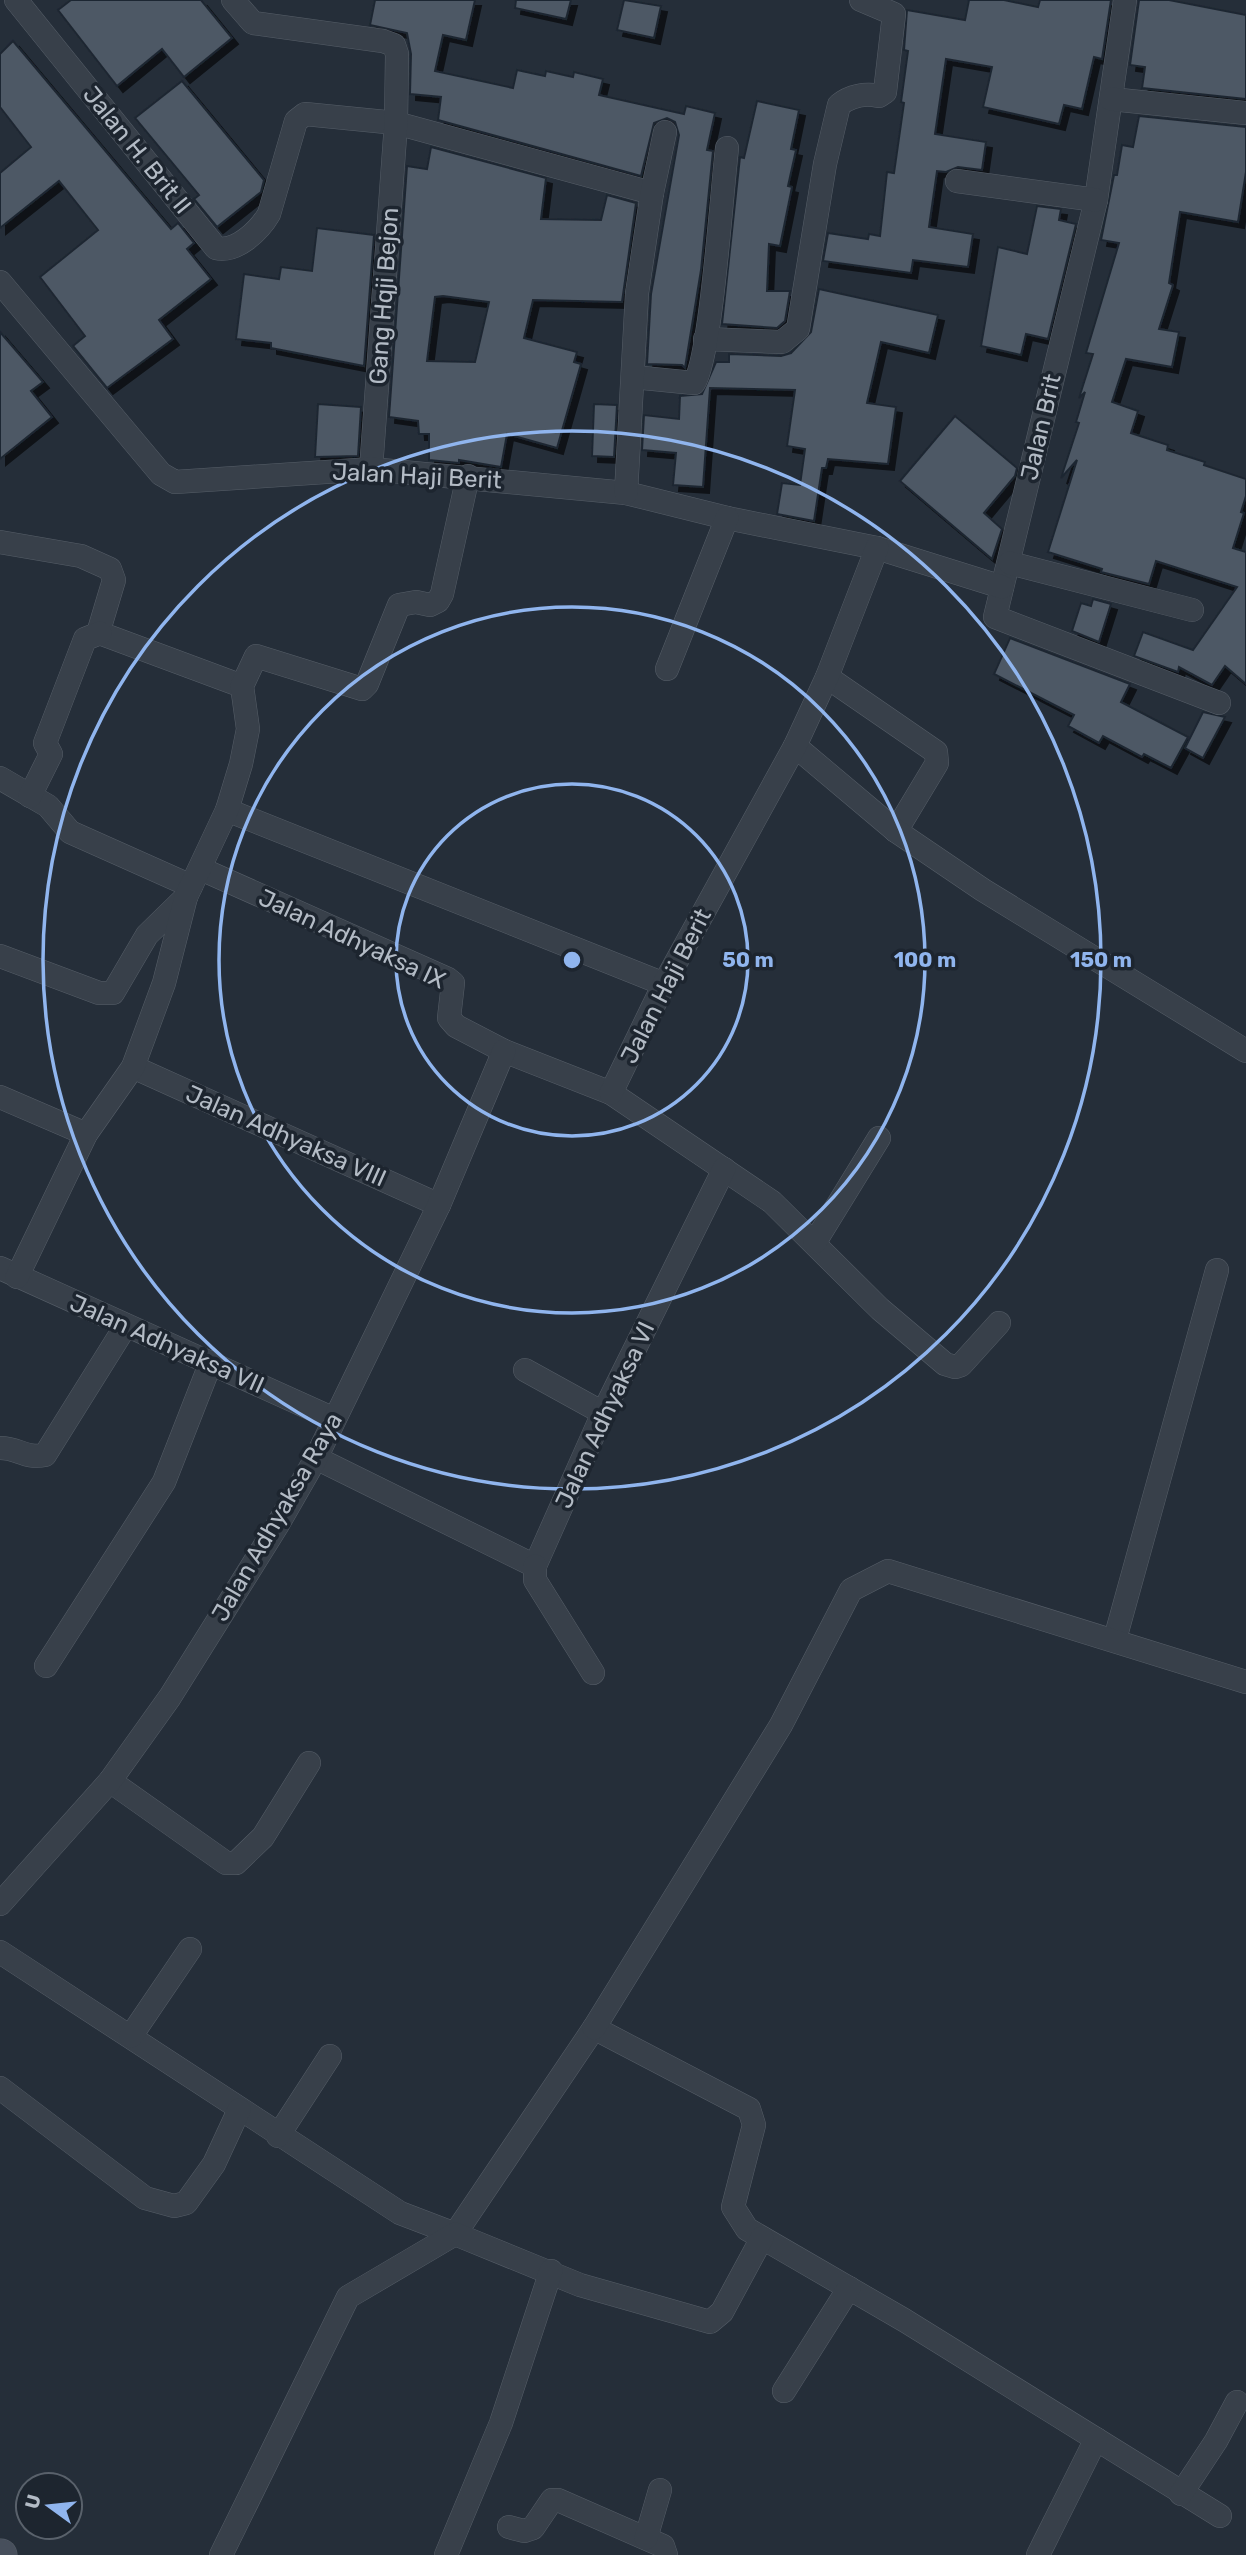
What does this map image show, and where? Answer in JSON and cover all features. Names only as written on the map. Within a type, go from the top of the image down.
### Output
[{"type":"street","name":"Jalan H. Brit II","points":[[16,0],[216,248],[230,249],[263,225],[269,214],[296,121],[300,117],[305,114],[397,123]]},
{"type":"street","name":"Gang Hqji Bejon","points":[[233,0],[253,23],[394,45],[397,54],[397,123],[371,469]]},
{"type":"street","points":[[705,339],[770,343],[790,338],[798,328],[825,164],[839,104],[854,97],[879,96],[885,92],[894,14],[861,0]]},
{"type":"street","name":"Jalan Brit","points":[[1125,0],[1096,200],[1010,564],[994,614],[996,618],[1219,703]]},
{"type":"street","points":[[1111,99],[1246,113]]},
{"type":"street","points":[[397,123],[652,193]]},
{"type":"street","points":[[626,493],[637,293],[652,193],[665,132]]},
{"type":"street","points":[[633,377],[694,383],[698,377],[705,339],[727,148]]},
{"type":"street","points":[[957,181],[1096,200]]},
{"type":"street","name":"Jalan Haji Berit","points":[[0,282],[161,474],[175,482],[371,469],[468,476],[626,493],[727,518],[877,548],[1002,587]]},
{"type":"street","points":[[9,1272],[86,1134],[133,1067],[164,983],[193,884],[227,810],[248,729],[242,686],[256,656],[362,689],[367,684],[399,605],[416,602],[430,605],[438,601],[468,476]]},
{"type":"street","points":[[667,669],[727,518]]},
{"type":"street","points":[[0,542],[81,556],[110,569],[114,580],[100,633]]},
{"type":"street","name":"Jalan Haji Berit","points":[[504,1051],[611,1093],[663,984],[795,746],[827,677],[877,548]]},
{"type":"street","points":[[1010,564],[1192,610]]},
{"type":"street","points":[[30,796],[51,754],[45,743],[85,639],[100,633],[242,686]]},
{"type":"street","points":[[827,677],[936,752],[937,763],[896,831]]},
{"type":"street","points":[[795,746],[896,831],[983,890],[1246,1051]]},
{"type":"street","points":[[0,778],[48,806],[70,832],[193,884]]},
{"type":"street","points":[[227,810],[663,984]]},
{"type":"street","points":[[0,956],[99,993],[113,993],[147,934],[193,884]]},
{"type":"street","name":"Jalan Adhyaksa IX","points":[[193,884],[448,979],[453,984],[454,992],[449,1018],[456,1026],[504,1051]]},
{"type":"street","name":"Jalan Adhyaksa Raya","points":[[4,1890],[110,1782],[170,1697],[316,1458],[439,1205],[504,1051]]},
{"type":"street","name":"Jalan Adhyaksa VIII","points":[[133,1067],[439,1205]]},
{"type":"street","points":[[611,1093],[772,1202],[880,1309],[950,1367],[961,1365],[999,1323]]},
{"type":"street","points":[[0,1097],[86,1134]]},
{"type":"street","points":[[815,1242],[879,1138]]},
{"type":"street","name":"Jalan Adhyaksa VI","points":[[535,1566],[603,1413],[724,1169]]},
{"type":"street","points":[[1115,1639],[1217,1270]]},
{"type":"street","name":"Jalan Adhyaksa VII","points":[[9,1272],[125,1327],[211,1362],[334,1419]]},
{"type":"street","points":[[0,1448],[10,1448],[28,1457],[45,1455],[125,1327]]},
{"type":"street","points":[[46,1666],[164,1482],[211,1362]]},
{"type":"street","points":[[525,1370],[603,1413]]},
{"type":"street","points":[[316,1458],[535,1566],[535,1580],[593,1673]]},
{"type":"street","points":[[221,2555],[348,2297],[455,2234],[594,2028],[781,1725],[851,1590],[888,1571],[1115,1639],[1246,1682]]},
{"type":"street","points":[[110,1782],[226,1863],[236,1863],[263,1837],[309,1763]]},
{"type":"street","points":[[131,2036],[190,1949]]},
{"type":"street","points":[[0,1952],[131,2036],[278,2136],[400,2213],[493,2252],[551,2271],[580,2285],[710,2322],[722,2312],[762,2238]]},
{"type":"street","points":[[594,2028],[749,2109],[754,2125],[733,2207],[747,2229],[849,2288],[1220,2516]]},
{"type":"street","points":[[278,2136],[330,2056]]},
{"type":"street","points":[[0,2088],[145,2198],[174,2206],[186,2203],[214,2164],[239,2110]]},
{"type":"street","points":[[446,2555],[501,2423],[551,2271]]},
{"type":"street","points":[[785,2391],[849,2288]]},
{"type":"street","points":[[1181,2494],[1216,2441],[1237,2402]]},
{"type":"street","points":[[1038,2555],[1096,2439]]},
{"type":"street","points":[[646,2538],[660,2490]]},
{"type":"street","points":[[509,2527],[524,2530],[533,2528],[543,2509],[552,2500],[558,2500],[663,2546],[666,2555]]},
{"type":"building","points":[[71,0],[201,0],[232,38],[184,77],[162,49],[117,86],[58,10]]},
{"type":"building","points":[[375,0],[475,0],[466,40],[443,35],[435,71],[513,88],[517,70],[545,76],[546,71],[573,77],[574,72],[603,79],[599,95],[684,114],[686,106],[715,113],[707,150],[713,151],[701,270],[685,368],[682,365],[647,364],[651,294],[679,135],[675,122],[667,118],[654,123],[641,176],[438,120],[441,97],[410,94],[411,54],[407,33],[370,25]]},
{"type":"building","points":[[516,0],[571,0],[566,19],[515,8]]},
{"type":"building","points":[[624,0],[661,6],[654,38],[617,30]]},
{"type":"building","points":[[969,0],[1004,0],[1038,7],[1040,0],[1111,0],[1102,59],[1094,57],[1082,109],[1064,105],[1059,124],[983,107],[992,67],[946,59],[935,134],[986,142],[982,170],[958,167],[946,172],[937,171],[929,227],[973,234],[968,267],[913,260],[911,273],[823,261],[828,233],[868,239],[869,234],[880,236],[887,172],[894,173],[904,103],[901,102],[908,51],[904,50],[907,10],[965,20]]},
{"type":"building","points":[[1139,0],[1169,0],[1246,15],[1246,99],[1142,88],[1145,67],[1130,65]]},
{"type":"building","points":[[13,41],[171,229],[178,223],[194,243],[187,249],[211,279],[159,320],[173,339],[107,388],[73,346],[85,336],[40,277],[98,230],[59,181],[0,228],[0,173],[31,147],[0,107],[0,54]]},
{"type":"building","points":[[182,81],[264,180],[261,192],[217,227],[194,199],[199,195],[135,118]]},
{"type":"building","points":[[757,101],[799,110],[791,149],[796,150],[788,186],[792,187],[780,246],[769,244],[767,291],[790,291],[785,321],[777,328],[722,324],[740,157],[744,158]]},
{"type":"building","points":[[1139,116],[1246,127],[1246,172],[1238,222],[1180,212],[1169,283],[1173,285],[1159,329],[1179,332],[1172,367],[1126,359],[1112,402],[1138,411],[1131,433],[1168,445],[1167,450],[1205,462],[1204,465],[1246,479],[1246,496],[1241,512],[1244,513],[1233,548],[1246,552],[1246,684],[1225,666],[1212,685],[1179,667],[1178,672],[1134,656],[1143,632],[1193,650],[1237,587],[1156,561],[1149,584],[1101,572],[1102,569],[1048,552],[1077,460],[1061,478],[1079,423],[1076,422],[1085,392],[1079,398],[1093,354],[1086,353],[1119,243],[1101,240],[1114,175],[1117,175],[1122,145],[1133,147]]},
{"type":"building","points":[[431,147],[546,178],[541,219],[601,220],[607,195],[636,203],[622,302],[533,300],[524,338],[577,352],[574,362],[581,364],[557,448],[507,434],[501,467],[459,460],[459,463],[429,460],[429,434],[419,434],[418,421],[389,417],[407,166],[427,169]],"holes":[[[435,297],[489,302],[475,362],[427,361]]]},
{"type":"building","points":[[1037,206],[1061,209],[1059,220],[1076,224],[1048,339],[1026,334],[1021,355],[981,346],[998,247],[1027,254]]},
{"type":"building","points":[[317,228],[374,235],[364,366],[271,348],[271,343],[236,339],[244,274],[279,279],[281,267],[312,271]]},
{"type":"building","points":[[819,289],[938,315],[929,353],[881,342],[867,403],[896,407],[888,464],[828,459],[826,468],[822,468],[814,521],[777,514],[782,483],[800,485],[805,449],[787,446],[795,390],[710,388],[703,487],[673,485],[676,453],[642,450],[644,415],[679,419],[680,396],[702,394],[716,362],[729,362],[729,354],[781,356],[791,353],[811,332]]},
{"type":"building","points":[[0,332],[43,382],[31,391],[52,417],[0,459]]},
{"type":"building","points":[[318,404],[361,407],[358,456],[315,457]]},
{"type":"building","points":[[594,404],[617,405],[614,457],[592,456]]},
{"type":"building","points":[[955,416],[1017,468],[1015,476],[984,513],[1002,529],[992,559],[900,481]]},
{"type":"building","points":[[1093,599],[1111,604],[1099,642],[1072,631],[1081,603],[1091,606]]},
{"type":"building","points":[[1010,638],[1130,684],[1121,702],[1188,737],[1171,768],[1144,754],[1142,757],[1103,736],[1099,743],[1068,726],[1074,715],[994,674]]},
{"type":"building","points":[[1203,712],[1225,717],[1203,758],[1185,748]]}]
